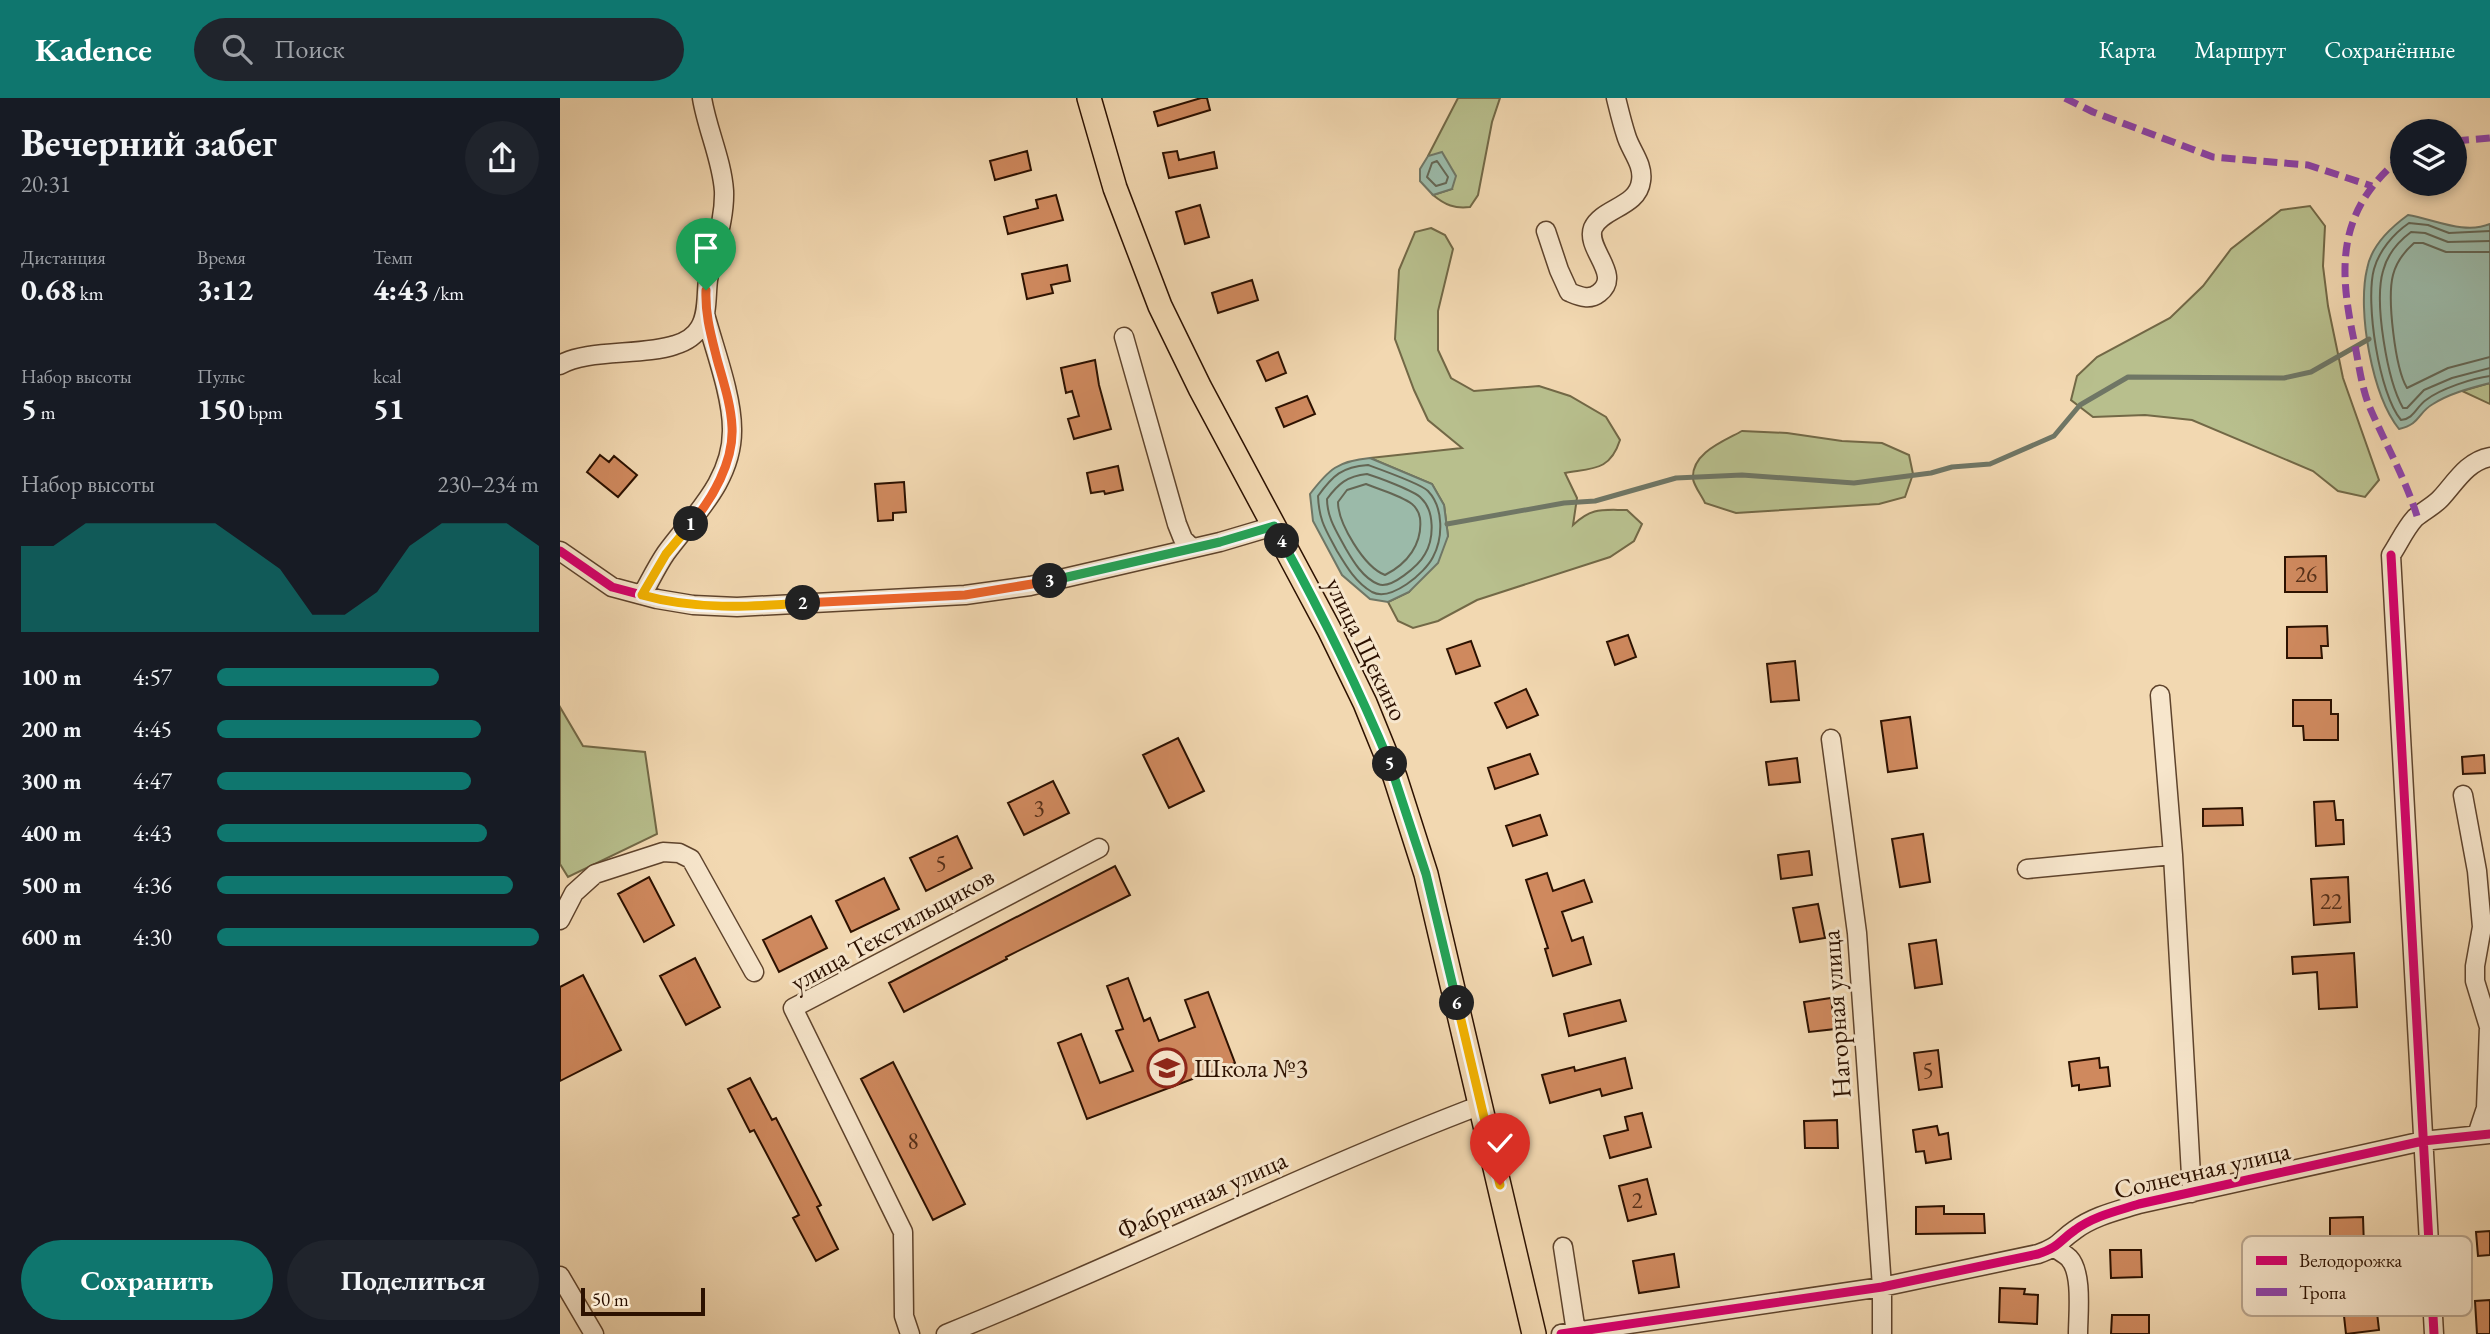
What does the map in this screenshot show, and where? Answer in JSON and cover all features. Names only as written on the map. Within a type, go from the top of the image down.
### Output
[{"type":"main road","name":"улица Щекино","points":[[1088,98],[1115,188],[1160,306],[1200,388],[1329,629],[1359,691],[1395,777],[1426,874],[1534,1334]]},
{"type":"street","points":[[642,595],[666,554],[697,517],[720,479],[729,456],[732,428],[729,407],[705,314],[706,290],[722,216],[724,191],[702,98]]},
{"type":"street","points":[[1546,231],[1569,292],[1583,298],[1595,296],[1602,291],[1607,279],[1604,265],[1591,238],[1593,230],[1600,218],[1615,211],[1635,194],[1641,181],[1640,166],[1626,137],[1616,98]]},
{"type":"street","points":[[560,365],[586,357],[674,346],[690,338],[700,328],[705,314]]},
{"type":"street","points":[[1124,337],[1177,524],[1183,539],[1192,548]]},
{"type":"street","points":[[2428,1236],[2391,555],[2417,516],[2441,499],[2456,477],[2484,458],[2490,457]]},
{"type":"street","points":[[560,551],[612,587],[693,605],[737,607],[965,595],[1030,586],[1274,526]]},
{"type":"street","points":[[2160,695],[2174,855],[2192,1193]]},
{"type":"street","name":"Нагорная улица","points":[[1831,738],[1857,933],[1882,1287],[1882,1334]]},
{"type":"street","points":[[2463,795],[2477,871],[2482,927],[2475,981],[2489,1027],[2484,1135]]},
{"type":"street","name":"улица Текстильщиков","points":[[910,1334],[905,1316],[903,1232],[793,1008],[1100,848]]},
{"type":"street","points":[[560,920],[574,893],[595,874],[663,852],[679,853],[691,859],[754,972]]},
{"type":"street","points":[[2027,869],[2174,855]]},
{"type":"street","name":"Фабричная улица","points":[[946,1334],[1032,1299],[1376,1146],[1481,1105]]},
{"type":"street","name":"Солнечная улица","points":[[1568,1333],[1882,1287],[2038,1254],[2055,1248],[2075,1230],[2096,1218],[2138,1204],[2423,1142],[2484,1135]]},
{"type":"street","points":[[1563,1247],[1568,1333]]},
{"type":"street","points":[[2055,1248],[2070,1259],[2075,1273],[2078,1289],[2078,1334]]},
{"type":"street","points":[[562,1283],[594,1334]]},
{"type":"street","points":[[2433,1316],[2434,1334]]},
{"type":"green space","points":[[1458,98],[1500,98],[1492,122],[1478,195],[1470,207],[1450,206],[1433,195],[1452,189],[1428,156]]},
{"type":"green space","points":[[2310,206],[2325,226],[2323,266],[2328,306],[2343,378],[2379,480],[2365,497],[2338,491],[2313,471],[2192,420],[2145,415],[2093,417],[2071,400],[2077,376],[2097,357],[2170,318],[2203,286],[2231,249],[2281,210]]},
{"type":"green space","points":[[1431,228],[1445,235],[1453,249],[1438,311],[1438,350],[1451,378],[1474,391],[1539,386],[1570,396],[1606,417],[1620,440],[1611,458],[1592,469],[1565,473],[1577,498],[1573,525],[1592,512],[1611,510],[1627,510],[1642,524],[1634,541],[1610,557],[1477,600],[1438,621],[1413,628],[1398,621],[1388,602],[1409,592],[1448,536],[1444,505],[1432,484],[1370,458],[1462,448],[1428,420],[1395,339],[1399,270],[1415,232]]},
{"type":"green space","points":[[2490,383],[2490,404],[2462,391]]},
{"type":"green space","points":[[1742,431],[1882,443],[1909,455],[1913,474],[1905,497],[1879,504],[1736,513],[1705,503],[1693,479],[1697,462],[1703,455]]},
{"type":"green space","points":[[560,707],[583,746],[645,752],[657,834],[568,877],[560,864]]},
{"type":"water","points":[[1442,152],[1456,176],[1452,189],[1433,195],[1420,181],[1420,169],[1428,156]]},
{"type":"water","points":[[2408,215],[2459,227],[2490,224],[2490,383],[2440,400],[2428,407],[2411,424],[2399,429],[2389,414],[2374,375],[2366,329],[2364,287],[2369,261],[2377,245]]},
{"type":"water","points":[[1370,458],[1432,484],[1444,505],[1448,536],[1438,563],[1409,592],[1388,602],[1370,599],[1342,575],[1313,521],[1310,494],[1323,478],[1342,464]]},
{"type":"building","points":[[1207,98],[1210,110],[1158,126],[1154,112]]},
{"type":"building","points":[[1027,151],[1031,170],[995,180],[990,161]]},
{"type":"building","points":[[1177,151],[1179,160],[1214,152],[1217,168],[1169,178],[1163,153]]},
{"type":"building","points":[[1056,195],[1063,220],[1008,234],[1004,217],[1038,208],[1036,200]]},
{"type":"building","points":[[1200,205],[1209,237],[1185,244],[1176,212]]},
{"type":"building","points":[[1067,265],[1070,281],[1051,285],[1053,293],[1027,299],[1022,274]]},
{"type":"building","points":[[1252,280],[1258,300],[1218,313],[1212,293]]},
{"type":"building","points":[[1278,352],[1286,373],[1266,381],[1257,361]]},
{"type":"building","points":[[1095,360],[1111,429],[1074,439],[1068,419],[1079,416],[1072,391],[1066,393],[1061,368]]},
{"type":"building","points":[[1307,396],[1315,414],[1284,427],[1276,408]]},
{"type":"building","points":[[600,455],[609,462],[614,456],[637,475],[618,497],[587,472]]},
{"type":"building","points":[[1118,466],[1123,490],[1105,494],[1104,491],[1091,493],[1087,473]]},
{"type":"building","points":[[904,482],[906,512],[893,513],[893,520],[878,521],[875,484]]},
{"type":"building","points":[[2326,556],[2327,592],[2285,592],[2285,557]]},
{"type":"building","points":[[2327,626],[2328,646],[2321,646],[2322,658],[2287,658],[2287,627]]},
{"type":"building","points":[[1628,635],[1636,657],[1615,665],[1607,642]]},
{"type":"building","points":[[1471,641],[1480,666],[1456,674],[1447,649]]},
{"type":"building","points":[[1795,661],[1799,700],[1771,702],[1767,664]]},
{"type":"building","points":[[1526,689],[1538,715],[1507,728],[1495,703]]},
{"type":"building","points":[[2293,700],[2331,700],[2331,714],[2338,714],[2338,740],[2304,740],[2303,726],[2293,726]]},
{"type":"building","points":[[1910,717],[1917,768],[1888,772],[1881,721]]},
{"type":"building","points":[[1178,738],[1204,791],[1169,808],[1143,755]]},
{"type":"building","points":[[1530,754],[1538,774],[1495,789],[1488,768]]},
{"type":"building","points":[[2484,755],[2485,773],[2463,774],[2462,757]]},
{"type":"building","points":[[1797,758],[1800,782],[1769,785],[1766,762]]},
{"type":"building","points":[[1053,781],[1069,813],[1024,835],[1008,803]]},
{"type":"building","points":[[2334,801],[2336,820],[2343,820],[2344,844],[2316,846],[2314,802]]},
{"type":"building","points":[[2242,808],[2243,825],[2203,826],[2203,809]]},
{"type":"building","points":[[1540,815],[1547,835],[1513,846],[1506,826]]},
{"type":"building","points":[[1923,834],[1930,882],[1900,887],[1892,839]]},
{"type":"building","points":[[957,836],[972,868],[926,891],[910,858]]},
{"type":"building","points":[[1809,851],[1812,875],[1781,879],[1778,855]]},
{"type":"building","points":[[1115,866],[1130,895],[904,1012],[889,983]]},
{"type":"building","points":[[1547,873],[1553,891],[1584,880],[1592,902],[1562,912],[1572,941],[1583,937],[1591,964],[1553,976],[1545,949],[1548,948],[1526,880]]},
{"type":"building","points":[[649,877],[674,925],[644,942],[618,894]]},
{"type":"building","points":[[2348,877],[2350,922],[2314,925],[2311,879]]},
{"type":"building","points":[[884,878],[899,909],[851,932],[836,901]]},
{"type":"building","points":[[1818,904],[1825,938],[1800,942],[1793,908]]},
{"type":"building","points":[[811,916],[827,948],[779,972],[763,940]]},
{"type":"building","points":[[1936,940],[1942,984],[1915,988],[1909,944]]},
{"type":"building","points":[[2354,953],[2357,1007],[2319,1009],[2317,972],[2293,974],[2292,957]]},
{"type":"building","points":[[695,958],[720,1007],[686,1025],[660,976]]},
{"type":"building","points":[[583,975],[621,1050],[560,1081],[560,987]]},
{"type":"building","points":[[1128,978],[1144,1021],[1150,1018],[1159,1041],[1195,1027],[1185,1000],[1208,992],[1235,1063],[1087,1119],[1058,1043],[1081,1034],[1100,1083],[1133,1071],[1116,1031],[1123,1029],[1107,986]]},
{"type":"building","points":[[1831,998],[1835,1029],[1809,1032],[1804,1002]]},
{"type":"building","points":[[1620,1000],[1626,1021],[1569,1036],[1564,1014]]},
{"type":"building","points":[[1938,1050],[1942,1087],[1919,1090],[1914,1053]]},
{"type":"building","points":[[1625,1058],[1632,1088],[1602,1096],[1600,1089],[1550,1103],[1542,1075],[1574,1067],[1575,1071]]},
{"type":"building","points":[[2099,1058],[2100,1068],[2108,1067],[2110,1086],[2079,1090],[2079,1085],[2072,1086],[2069,1062]]},
{"type":"building","points":[[893,1062],[965,1204],[933,1220],[861,1079]]},
{"type":"building","points":[[750,1078],[772,1120],[776,1118],[821,1205],[817,1207],[838,1249],[816,1261],[793,1218],[799,1215],[754,1130],[750,1132],[728,1089]]},
{"type":"building","points":[[1642,1113],[1651,1147],[1610,1158],[1604,1136],[1628,1130],[1625,1117]]},
{"type":"building","points":[[1837,1120],[1838,1148],[1805,1148],[1804,1121]]},
{"type":"building","points":[[1937,1126],[1939,1135],[1948,1133],[1951,1159],[1926,1163],[1924,1151],[1916,1152],[1913,1130]]},
{"type":"building","points":[[1647,1179],[1656,1214],[1628,1221],[1619,1186]]},
{"type":"building","points":[[1944,1206],[1944,1214],[1984,1214],[1985,1233],[1916,1234],[1916,1207]]},
{"type":"building","points":[[2363,1217],[2364,1236],[2330,1236],[2330,1218]]},
{"type":"building","points":[[2490,1231],[2490,1255],[2478,1256],[2476,1232]]},
{"type":"building","points":[[2110,1250],[2141,1250],[2142,1277],[2111,1278]]},
{"type":"building","points":[[1674,1254],[1679,1287],[1639,1293],[1633,1261]]},
{"type":"building","points":[[2000,1288],[2025,1289],[2024,1294],[2038,1295],[2037,1324],[1999,1322]]},
{"type":"building","points":[[2490,1300],[2490,1334],[2477,1334],[2475,1301]]},
{"type":"building","points":[[2112,1315],[2149,1315],[2149,1334],[2111,1334]]},
{"type":"building","points":[[2344,1316],[2377,1316],[2379,1330],[2346,1334]]},
{"type":"waterway","points":[[1447,524],[1564,503],[1595,501],[1676,478],[1742,475],[1854,483],[1931,473],[1952,467],[1990,464],[2054,436],[2080,405],[2128,377],[2284,378],[2311,372],[2369,339]]},
{"type":"marked path","points":[[2065,98],[2093,112],[2213,157],[2308,165],[2372,186]]},
{"type":"marked path","points":[[2467,140],[2490,138]]},
{"type":"marked path","points":[[2390,168],[2365,197],[2354,219],[2347,242],[2346,291],[2367,401],[2417,516]]},
{"type":"cycle path","points":[[560,551],[612,587],[693,605],[737,607],[965,595],[1030,586],[1220,542],[1274,526]]},
{"type":"cycle path","points":[[2391,555],[2429,1236]]},
{"type":"cycle path","points":[[1561,1334],[1882,1287],[2038,1254],[2055,1246],[2090,1221],[2139,1204],[2423,1141],[2490,1134]]},
{"type":"cycle path","points":[[2433,1316],[2434,1334]]},
{"type":"place","name":"Школа №3","points":[[1167,1068]]},
{"type":"route","points":[[706,290],[705,314],[727,396],[732,428],[729,456],[720,479],[697,517],[666,554],[642,595],[693,605],[737,607],[965,595],[1030,586],[1220,542],[1274,526],[1365,703],[1395,777],[1426,874],[1500,1185]]}]
